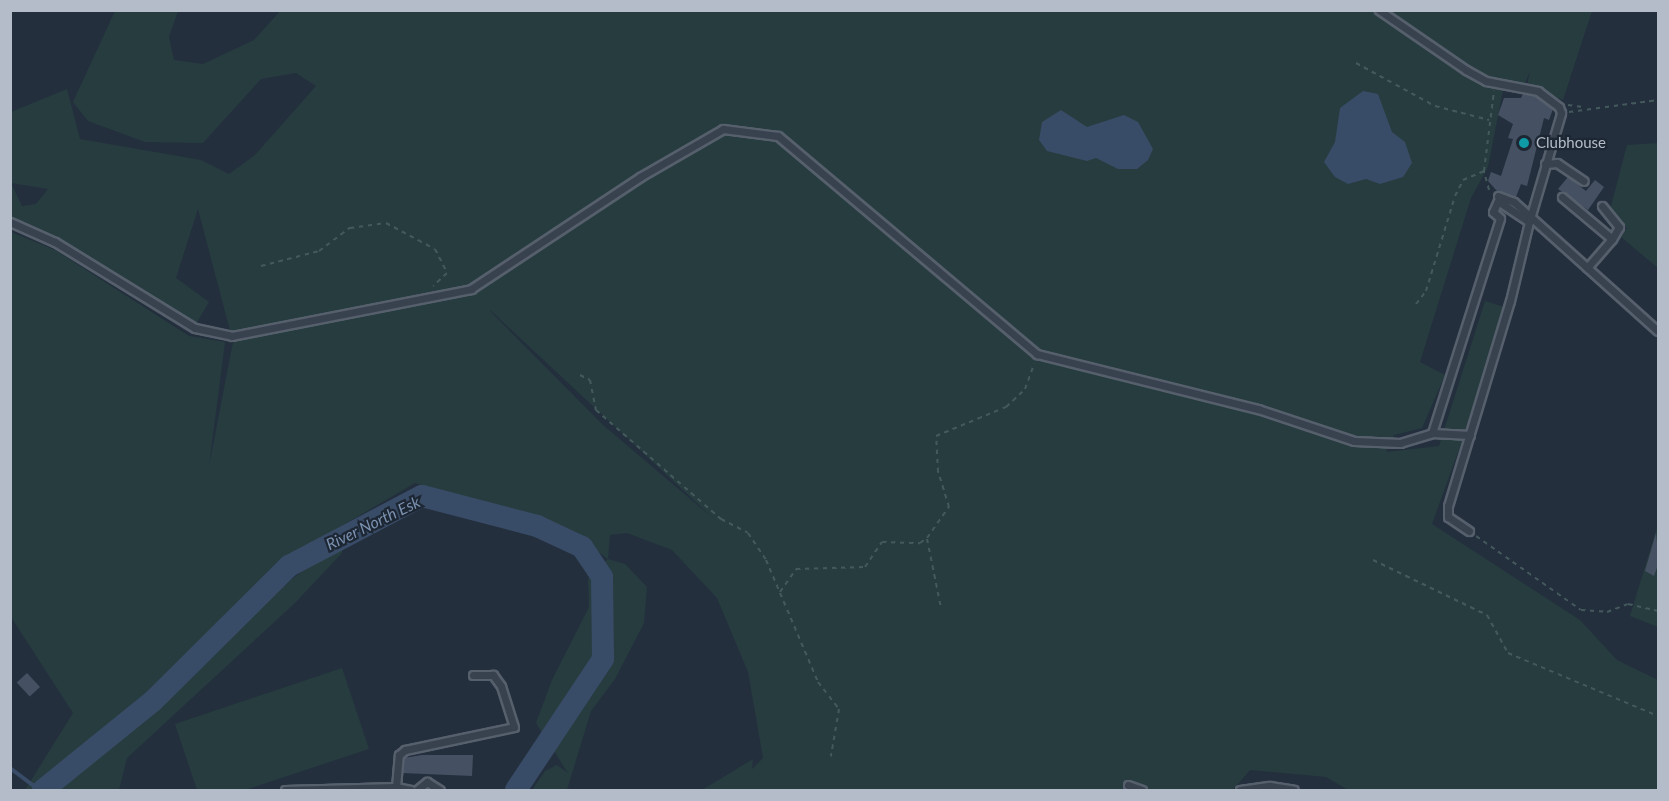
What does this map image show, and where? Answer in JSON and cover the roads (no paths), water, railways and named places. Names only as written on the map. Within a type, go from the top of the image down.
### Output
[{"type":"lane","points":[[1379,10],[1466,70],[1494,82],[1538,91],[1560,110],[1470,435],[1448,506],[1448,517],[1468,531]]},
{"type":"lane","points":[[10,222],[55,242],[195,328],[232,336],[471,289],[640,177],[723,129],[778,136],[1037,354],[1258,409],[1354,441],[1400,444],[1432,433],[1470,435]]},
{"type":"lane","points":[[1545,164],[1557,164],[1584,181]]},
{"type":"lane","points":[[1498,196],[1515,202],[1529,220]]},
{"type":"lane","points":[[1562,197],[1612,239]]},
{"type":"lane","points":[[1432,433],[1500,218],[1493,212],[1498,201],[1529,220],[1659,331]]},
{"type":"lane","points":[[1587,268],[1612,239],[1619,227],[1602,207]]},
{"type":"lane","points":[[396,787],[399,755],[405,750],[514,727],[501,686],[493,675],[473,675]]},
{"type":"lane","points":[[417,790],[427,782],[440,790]]},
{"type":"lane","points":[[1128,785],[1142,790]]},
{"type":"lane","points":[[1240,790],[1270,786],[1294,790]]},
{"type":"lane","points":[[285,790],[396,787],[411,790]]},
{"type":"water","points":[[1363,91],[1378,94],[1392,132],[1405,142],[1412,163],[1403,177],[1380,184],[1366,179],[1348,184],[1335,177],[1324,162],[1335,142],[1340,108]]},
{"type":"water","points":[[1061,110],[1087,127],[1124,115],[1138,122],[1153,149],[1148,160],[1137,169],[1118,169],[1096,158],[1087,161],[1047,151],[1039,140],[1042,122]]},
{"type":"waterway","name":"River North Esk","points":[[43,790],[153,701],[289,566],[422,496],[537,526],[582,547],[602,577],[603,659],[516,790]]},
{"type":"waterway","points":[[10,768],[39,790]]},
{"type":"place","name":"Clubhouse","points":[[1524,143]]}]
